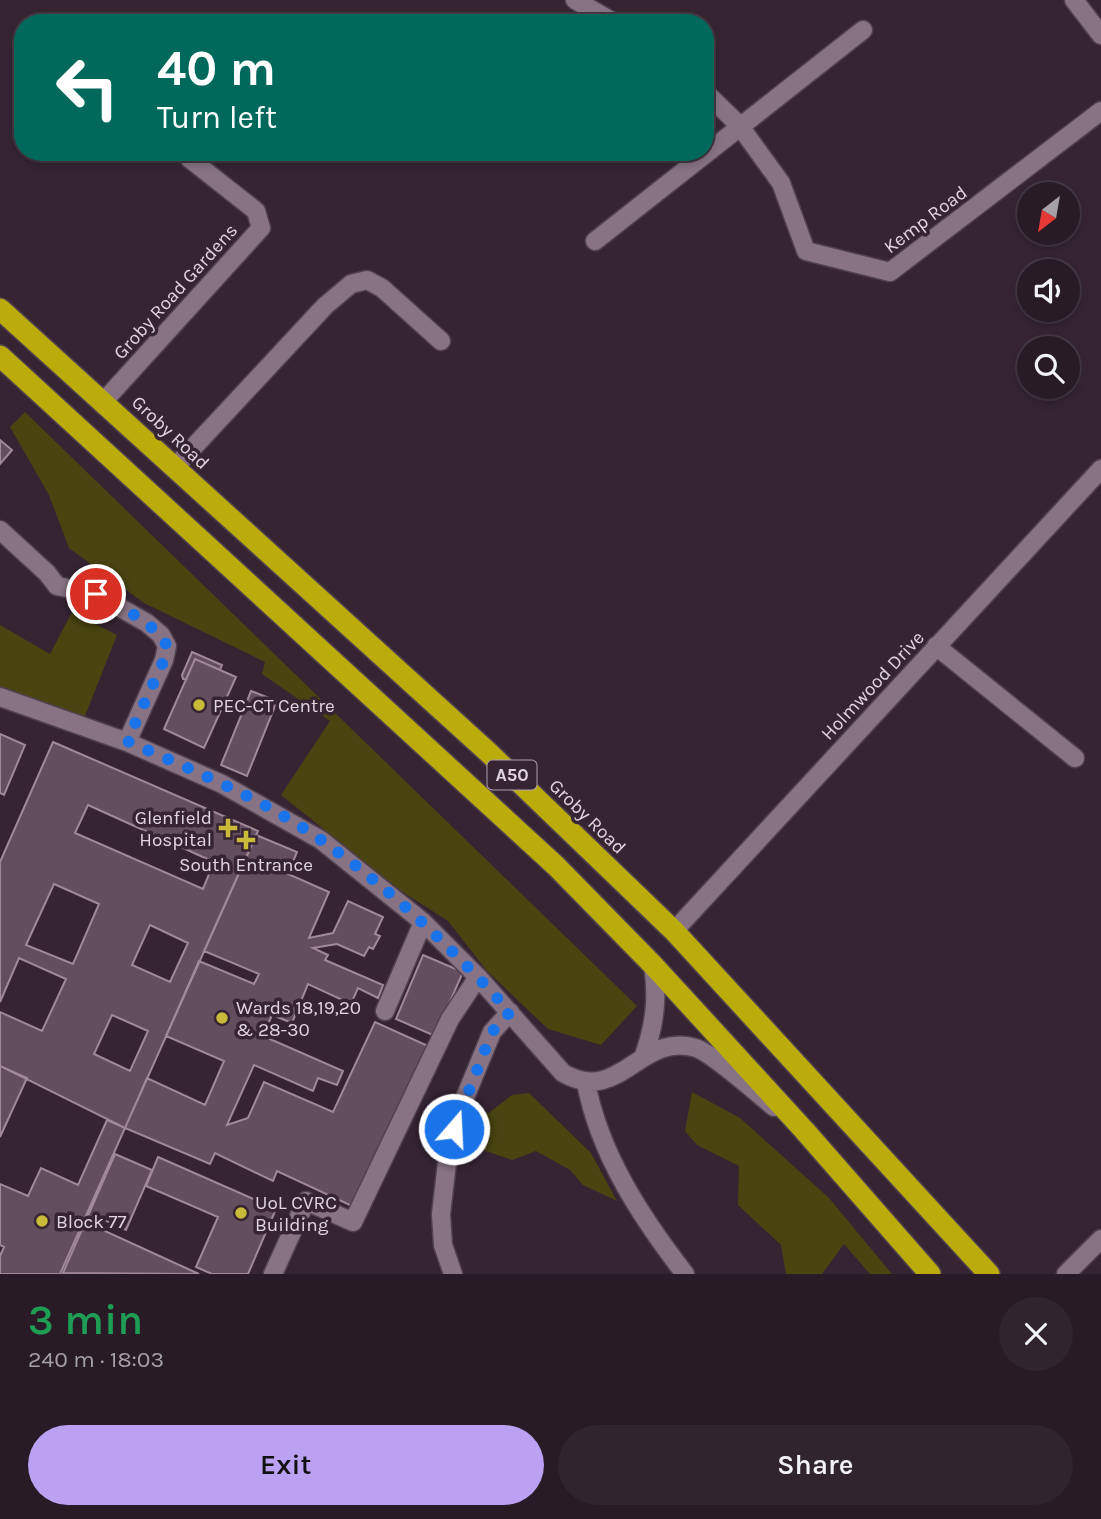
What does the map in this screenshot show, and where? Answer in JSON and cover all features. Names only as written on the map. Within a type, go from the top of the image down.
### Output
[{"type":"highway","name":"Groby Road","points":[[0,309],[489,753],[674,931],[989,1274]]},
{"type":"highway","name":"A50","points":[[0,356],[556,866],[653,965],[804,1130],[930,1274]]},
{"type":"street","points":[[575,0],[599,14]]},
{"type":"street","points":[[1074,0],[1101,35]]},
{"type":"street","points":[[714,145],[863,30]]},
{"type":"street","name":"Kemp Road","points":[[714,101],[739,125],[782,183],[806,251],[890,272],[1101,111]]},
{"type":"street","name":"Groby Road Gardens","points":[[104,401],[261,228],[256,211],[193,161]]},
{"type":"street","points":[[594,241],[694,161]]},
{"type":"street","points":[[175,467],[325,306],[351,284],[367,280],[382,288],[441,341]]},
{"type":"street","name":"Holmwood Drive","points":[[674,931],[1101,469]]},
{"type":"street","points":[[0,530],[57,586],[96,594],[147,623],[161,635],[167,646],[164,660],[127,741]]},
{"type":"street","points":[[936,646],[1075,758]]},
{"type":"street","points":[[0,697],[127,741],[222,784],[321,840],[423,922],[478,977],[563,1073],[579,1082],[608,1081],[645,1055],[680,1045],[699,1049],[804,1130]]},
{"type":"street","points":[[385,1011],[423,922]]},
{"type":"street","points":[[645,1055],[654,1027],[657,989],[653,965]]},
{"type":"street","points":[[273,1274],[306,1201],[353,1222],[450,1019],[478,977]]},
{"type":"street","points":[[453,1274],[443,1245],[441,1214],[449,1146],[458,1112],[492,1032],[510,1012]]},
{"type":"street","points":[[586,1083],[591,1110],[606,1149],[632,1198],[685,1274]]},
{"type":"street","points":[[1066,1274],[1101,1239]]},
{"type":"shaded area","points":[[25,412],[637,1006],[601,1045],[548,1029],[487,971],[448,921],[401,891],[281,795],[330,721],[262,674],[265,662],[144,603],[69,548],[49,495],[10,427]]},
{"type":"shaded area","points":[[72,612],[117,635],[83,721],[0,691],[0,625],[50,654]]},
{"type":"shaded area","points":[[692,1092],[740,1118],[829,1198],[892,1274],[870,1274],[844,1244],[822,1274],[786,1274],[781,1245],[738,1205],[739,1166],[697,1145],[685,1131]]},
{"type":"shaded area","points":[[529,1093],[591,1153],[617,1201],[583,1185],[570,1170],[536,1151],[512,1160],[483,1150],[481,1119],[512,1095]]},
{"type":"building","points":[[0,440],[12,450],[0,464]]},
{"type":"building","points":[[192,652],[222,665],[220,670],[195,659],[186,680],[183,679],[182,675]]},
{"type":"building","name":"PEC-CT Centre","points":[[195,659],[236,677],[204,748],[164,729]]},
{"type":"building","points":[[251,691],[277,701],[247,776],[221,765]]},
{"type":"building","points":[[0,734],[25,745],[4,795],[0,793]]},
{"type":"building","points":[[53,742],[258,831],[125,1128],[0,1066],[0,1012],[42,1031],[66,979],[19,958],[0,1002],[0,862]],"holes":[[[88,805],[214,862],[203,889],[75,833]],[[54,884],[99,904],[73,964],[26,945]],[[150,925],[188,943],[170,982],[132,965]],[[112,1015],[148,1031],[130,1071],[94,1054]]]},
{"type":"building","name":"Wards 18,19,20 & 28-30","points":[[256,835],[297,852],[288,874],[329,892],[309,938],[333,933],[348,901],[383,917],[375,934],[380,936],[373,949],[369,947],[364,956],[337,944],[313,948],[328,955],[325,960],[383,985],[378,998],[358,988],[351,1004],[308,984],[292,1023],[272,1015],[263,1036],[343,1071],[337,1085],[318,1078],[313,1091],[254,1065],[227,1125],[248,1118],[264,1082],[333,1112],[375,1022],[428,1046],[354,1207],[277,1171],[273,1181],[215,1153],[210,1164],[125,1128],[147,1078],[205,1105],[224,1061],[166,1036],[199,961],[254,984],[259,974],[204,951]]},
{"type":"building","points":[[423,955],[463,972],[435,1036],[396,1019]]},
{"type":"building","points":[[0,1066],[27,1078],[0,1137]]},
{"type":"building","name":"Block 77","points":[[107,1120],[125,1128],[60,1274],[0,1274],[0,1256],[4,1247],[0,1245],[0,1184],[28,1196],[41,1168],[78,1185]]},
{"type":"building","points":[[115,1154],[152,1170],[126,1230],[100,1218],[96,1227],[199,1274],[63,1273]]},
{"type":"building","name":"UoL CVRC Building","points":[[158,1157],[276,1209],[248,1274],[212,1274],[196,1267],[218,1217],[146,1186]]},
{"type":"place","name":"PEC-CT Centre","points":[[199,705]]},
{"type":"place","name":"Glenfield Hospital","points":[[228,828]]},
{"type":"place","name":"South Entrance","points":[[246,840]]},
{"type":"place","name":"Wards 18,19,20 & 28-30","points":[[222,1018]]},
{"type":"place","name":"UoL CVRC Building","points":[[241,1213]]},
{"type":"place","name":"Block 77","points":[[42,1221]]},
{"type":"route","points":[[96,594],[147,623],[161,635],[167,646],[164,660],[127,741],[222,784],[321,840],[423,922],[510,1012],[492,1032],[458,1112],[454,1129]]}]
